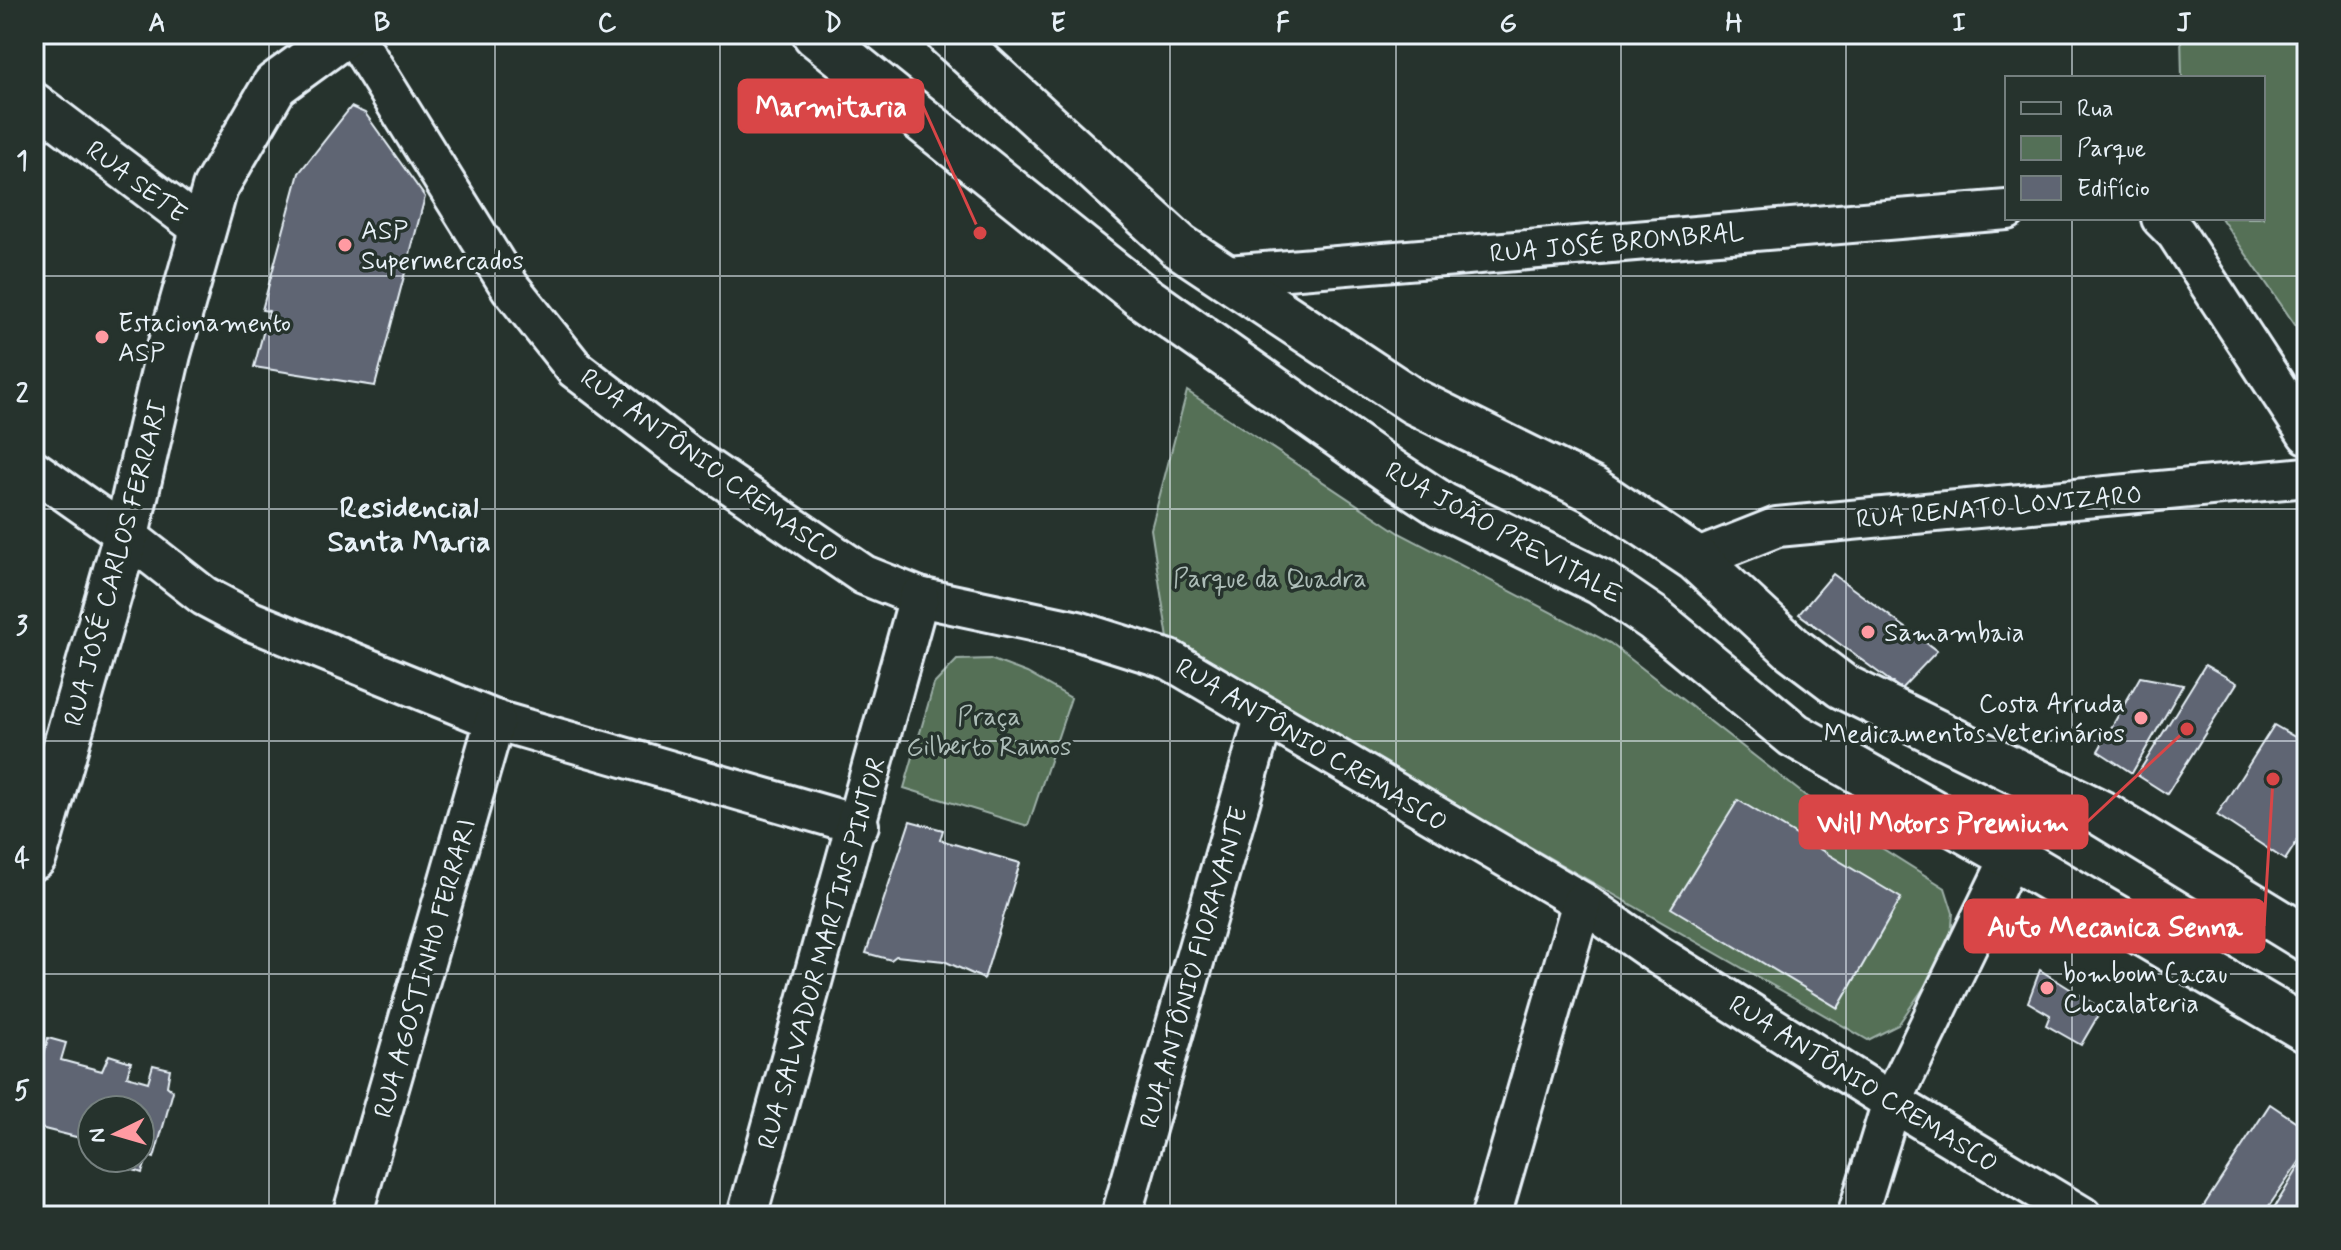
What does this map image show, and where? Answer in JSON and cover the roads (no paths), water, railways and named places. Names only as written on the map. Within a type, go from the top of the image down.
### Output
[{"type":"main road","name":"RUA JOSÉ CARLOS FERRARI","points":[[36,837],[126,535],[168,354],[215,188],[275,85],[345,34]]},
{"type":"main road","name":"RUA JOÃO PREVITALE","points":[[815,34],[1143,297],[1393,473],[1442,505],[1600,582],[1654,619],[1794,735],[2011,856],[2307,1030]]},
{"type":"main road","points":[[948,34],[1179,246],[1228,275],[1413,401],[1593,490],[1696,559],[1793,649],[1842,686],[2101,813],[2307,939]]},
{"type":"street","name":"RUA ANTÔNIO CREMASCO","points":[[353,34],[510,287],[575,369],[686,454],[864,575],[919,597],[1078,631],[1170,660],[1264,718],[1582,902],[1661,957],[1892,1102],[2082,1216]]},
{"type":"street","name":"RUA SETE","points":[[34,102],[203,230]]},
{"type":"street","name":"RUA JOSÉ BROMBRAL","points":[[1228,275],[2005,210]]},
{"type":"street","points":[[2163,220],[2176,233],[2307,434]]},
{"type":"street","points":[[34,470],[126,535],[204,596],[251,621],[495,720],[859,825]]},
{"type":"street","name":"RUA RENATO LOVIZARO","points":[[1696,559],[1777,527],[2307,477]]},
{"type":"street","name":"RUA SALVADOR MARTINS PINTOR","points":[[747,1216],[859,825],[919,597]]},
{"type":"street","name":"RUA ANTÔNIO FIORAVANTE","points":[[1121,1216],[1264,718]]},
{"type":"street","name":"RUA AGOSTINHO FERRARI","points":[[352,1216],[495,720]]},
{"type":"street","points":[[1857,1216],[1892,1102],[2011,856]]},
{"type":"street","points":[[1491,1216],[1582,902]]},
{"type":"place","name":"Marmitaria","points":[[980,233]]},
{"type":"place","name":"ASP Supermercados","points":[[345,245]]},
{"type":"place","name":"Estacionamento ASP","points":[[102,337]]},
{"type":"place","name":"Samambaia","points":[[1868,632]]},
{"type":"place","name":"Costa Arruda Medicamentos Veterinários","points":[[2141,718]]},
{"type":"place","name":"Will Motors Premium","points":[[2187,729]]},
{"type":"place","name":"Auto Mecanica Senna","points":[[2273,779]]},
{"type":"place","name":"bombom Cacau Chocalateria","points":[[2047,988]]},
{"type":"district","name":"Residencial Santa Maria","points":[[409,524]]},
{"type":"park label","name":"Parque da Quadra","points":[[1270,578]]},
{"type":"park label","name":"Praça Gilberto Ramos","points":[[989,731]]}]
